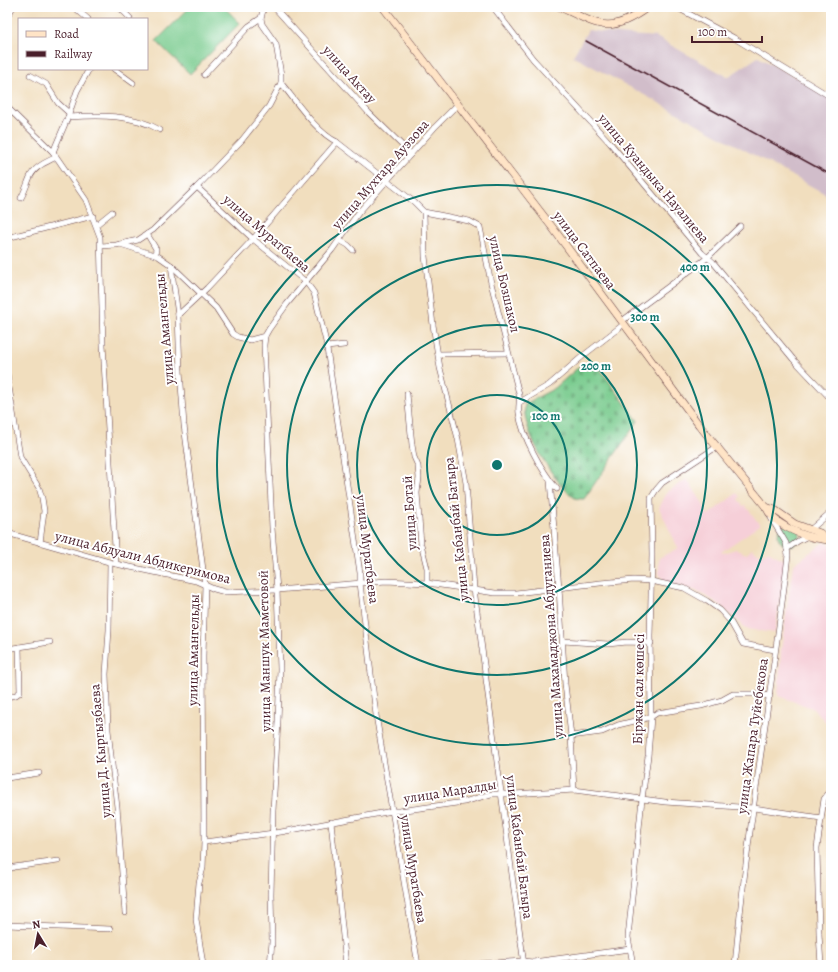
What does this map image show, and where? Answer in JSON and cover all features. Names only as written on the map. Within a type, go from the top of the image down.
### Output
[{"type":"street","points":[[7,17],[13,7]]},
{"type":"street","points":[[74,7],[87,18]]},
{"type":"street","points":[[119,7],[130,18]]},
{"type":"street","points":[[101,246],[138,240],[147,234],[197,187],[253,128],[269,106],[281,83],[280,63],[276,44],[262,24],[261,18],[264,7]]},
{"type":"street","name":"улица Актау","points":[[274,7],[369,113],[411,154]]},
{"type":"street","name":"улица Сатпаева","points":[[383,7],[552,227],[699,425],[718,446],[766,507],[769,514],[783,525],[829,540]]},
{"type":"street","name":"улица Куандыка Науалиева","points":[[492,7],[533,59],[596,128],[702,253],[713,262],[793,359],[831,399]]},
{"type":"street","points":[[560,7],[590,22],[604,25],[625,22],[635,17],[648,7]]},
{"type":"street","points":[[676,7],[734,38],[831,97]]},
{"type":"street","points":[[204,75],[249,26],[261,18]]},
{"type":"street","points":[[53,152],[77,91],[88,70]]},
{"type":"street","points":[[115,70],[133,83]]},
{"type":"street","points":[[30,75],[46,84],[58,103],[68,115],[98,116],[141,121],[160,130]]},
{"type":"street","points":[[281,83],[316,126],[329,138],[337,142],[414,202],[424,212]]},
{"type":"street","name":"улица Мухтара Ауэзова","points":[[265,336],[287,304],[339,240],[359,212],[435,127],[458,106]]},
{"type":"street","points":[[7,107],[53,152],[86,200],[100,237],[103,345],[116,564]]},
{"type":"street","points":[[178,315],[207,288],[253,239],[337,142]]},
{"type":"street","points":[[21,198],[35,169],[56,157]]},
{"type":"street","name":"улица Муратбаева","points":[[197,187],[253,239],[306,282],[314,293],[327,347],[359,566],[376,715],[418,965]]},
{"type":"street","points":[[96,225],[112,212]]},
{"type":"street","name":"улица Бозшакол","points":[[424,212],[469,221],[480,227],[491,284],[520,402],[519,413],[527,439],[550,481]]},
{"type":"street","name":"улица Кабанбай Батыра","points":[[424,212],[425,256],[438,354],[446,395],[458,439],[466,483],[474,589],[523,963]]},
{"type":"street","points":[[7,238],[92,216]]},
{"type":"street","points":[[520,402],[549,385],[623,323],[708,258],[740,226]]},
{"type":"street","points":[[147,234],[156,249],[155,256]]},
{"type":"street","points":[[339,240],[353,250]]},
{"type":"street","points":[[120,244],[155,256],[171,265],[216,308],[234,334],[238,337],[250,340],[265,336]]},
{"type":"street","name":"улица Амангельды","points":[[171,265],[178,315],[184,425],[205,585],[203,656],[204,842],[203,868],[199,883],[196,918],[203,965]]},
{"type":"street","name":"улица Маншук Маметовой","points":[[265,336],[265,376],[272,528],[278,590],[279,692],[272,833],[272,942],[270,965]]},
{"type":"street","points":[[327,347],[344,345]]},
{"type":"street","points":[[438,354],[508,353]]},
{"type":"street","points":[[7,377],[20,457],[39,488],[42,498],[44,511],[40,543]]},
{"type":"street","name":"улица Ботай","points":[[408,394],[412,445],[414,457],[418,466],[419,478],[417,493],[421,544],[427,568],[427,583]]},
{"type":"street","name":"Біржан сал көшесі","points":[[632,965],[628,937],[651,717],[651,498],[662,483],[718,446]]},
{"type":"street","points":[[550,481],[557,489]]},
{"type":"street","name":"улица Махамаджона Абдуганиева","points":[[550,481],[560,588],[562,641],[571,736],[574,790]]},
{"type":"street","name":"улица Сатпаева","points":[[766,507],[776,510],[809,533]]},
{"type":"street","points":[[787,549],[809,533],[831,512]]},
{"type":"street","name":"улица Жапара Туйебекова","points":[[735,965],[754,808],[781,611],[787,549],[786,543],[769,514]]},
{"type":"street","name":"улица Абдуали Абдикеримова","points":[[7,533],[110,563],[196,581],[225,592],[278,590],[386,581],[427,583],[505,594],[627,580],[651,581],[684,588],[695,593],[720,610],[730,621],[744,644],[775,650]]},
{"type":"street","name":"улица Д. Кыргызбаева","points":[[110,563],[109,630],[106,674],[108,730],[117,808],[125,913]]},
{"type":"street","points":[[562,641],[608,644],[627,642],[651,643]]},
{"type":"street","points":[[7,649],[50,642]]},
{"type":"street","points":[[7,697],[16,695],[20,692],[19,647]]},
{"type":"street","points":[[571,736],[602,732],[618,725],[651,717],[657,713],[707,705],[722,700],[733,694],[770,696]]},
{"type":"street","points":[[7,778],[39,773]]},
{"type":"street","name":"улица Маралды","points":[[204,842],[272,833],[392,811],[458,803],[491,794],[574,790],[665,802],[754,808],[821,818]]},
{"type":"street","points":[[821,965],[817,848],[824,799],[831,790]]},
{"type":"street","points":[[331,822],[346,965]]},
{"type":"street","points":[[7,870],[14,867],[58,861]]},
{"type":"street","points":[[7,925],[110,929]]},
{"type":"street","points":[[464,965],[523,963],[630,949]]},
{"type":"shaded area","points":[[588,30],[656,37],[728,77],[758,57],[831,96],[831,197],[573,56]]},
{"type":"shaded area","points":[[687,479],[702,502],[708,515],[737,493],[740,497],[738,499],[743,506],[745,505],[760,525],[721,552],[723,553],[736,549],[746,554],[752,548],[759,554],[768,551],[786,561],[775,633],[746,629],[720,605],[700,592],[665,582],[659,574],[659,558],[678,548],[659,508],[667,492]]},
{"type":"shaded area","points":[[824,542],[831,545],[831,727],[812,708],[778,696],[781,650],[793,565]]},
{"type":"green space","points":[[190,7],[224,7],[240,23],[190,74],[156,41]]},
{"type":"green space","points":[[582,364],[585,369],[597,365],[638,421],[584,499],[578,499],[567,491],[558,481],[549,469],[533,441],[525,414],[525,404],[555,388]]},
{"type":"green space","points":[[789,524],[797,527],[800,535],[797,543],[789,546],[781,543],[778,535],[781,527]]},
{"type":"railway","points":[[586,41],[831,175]]}]
